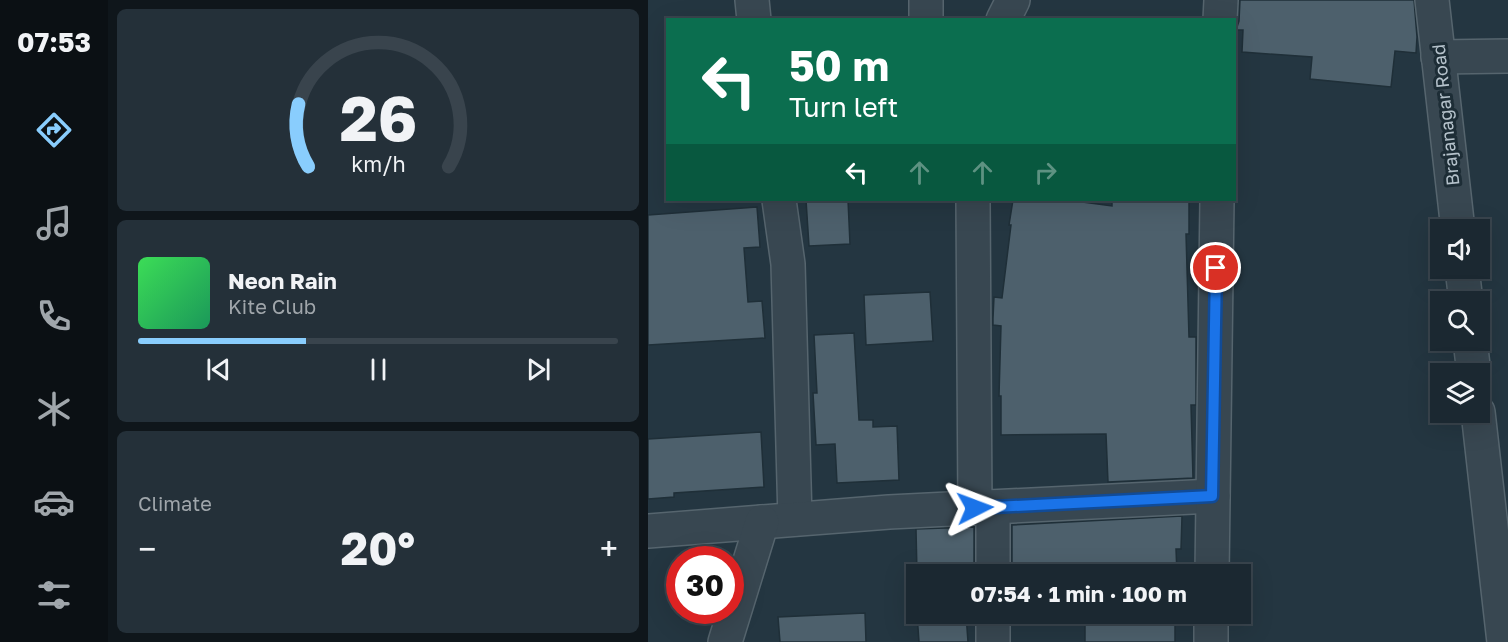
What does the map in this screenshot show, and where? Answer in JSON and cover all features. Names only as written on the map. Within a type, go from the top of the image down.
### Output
[{"type":"street","points":[[752,0],[754,18]]},
{"type":"street","points":[[926,0],[926,18]]},
{"type":"street","points":[[1004,18],[1013,0]]},
{"type":"street","points":[[1221,0],[1221,18]]},
{"type":"street","name":"Brajanagar Road","points":[[1432,0],[1457,219]]},
{"type":"street","points":[[1438,57],[1508,56]]},
{"type":"street","points":[[779,201],[788,264],[795,519]]},
{"type":"street","points":[[973,201],[984,507],[992,564]]},
{"type":"street","points":[[1212,564],[1218,201]]},
{"type":"street","points":[[1479,423],[1504,642]]},
{"type":"street","points":[[648,531],[984,507],[1212,496]]},
{"type":"street","points":[[725,642],[762,522]]},
{"type":"street","points":[[993,624],[993,642]]},
{"type":"street","points":[[1211,624],[1211,642]]},
{"type":"building","points":[[1240,0],[1414,0],[1416,53],[1395,51],[1391,87],[1310,79],[1312,57],[1242,52],[1243,30],[1236,30]]},
{"type":"building","points":[[806,201],[848,201],[850,244],[809,246]]},
{"type":"building","points":[[1013,201],[1074,201],[1112,206],[1112,201],[1189,201],[1189,234],[1186,234],[1189,337],[1196,337],[1196,405],[1191,405],[1193,478],[1108,482],[1106,434],[1001,435],[1001,396],[999,396],[1001,326],[993,325],[994,297],[1002,298],[1011,225],[1009,225]]},
{"type":"building","points":[[757,207],[760,247],[744,248],[748,302],[762,301],[765,338],[648,345],[648,215]]},
{"type":"building","points":[[930,292],[933,341],[866,345],[864,295]]},
{"type":"building","points":[[854,333],[859,420],[873,420],[873,427],[897,426],[899,480],[837,483],[835,444],[816,445],[813,393],[817,393],[814,335]]},
{"type":"building","points":[[761,432],[764,487],[674,493],[674,497],[648,499],[648,439]]},
{"type":"building","points":[[1182,516],[1181,549],[1176,549],[1177,564],[1012,564],[1012,525]]},
{"type":"building","points":[[974,527],[974,564],[917,564],[916,529]]},
{"type":"building","points":[[865,613],[866,642],[780,642],[778,617]]},
{"type":"building","points":[[918,624],[967,624],[968,642],[919,642]]},
{"type":"building","points":[[1085,624],[1175,624],[1175,642],[1085,642]]},
{"type":"route","points":[[975,508],[1212,496],[1216,268]]}]
